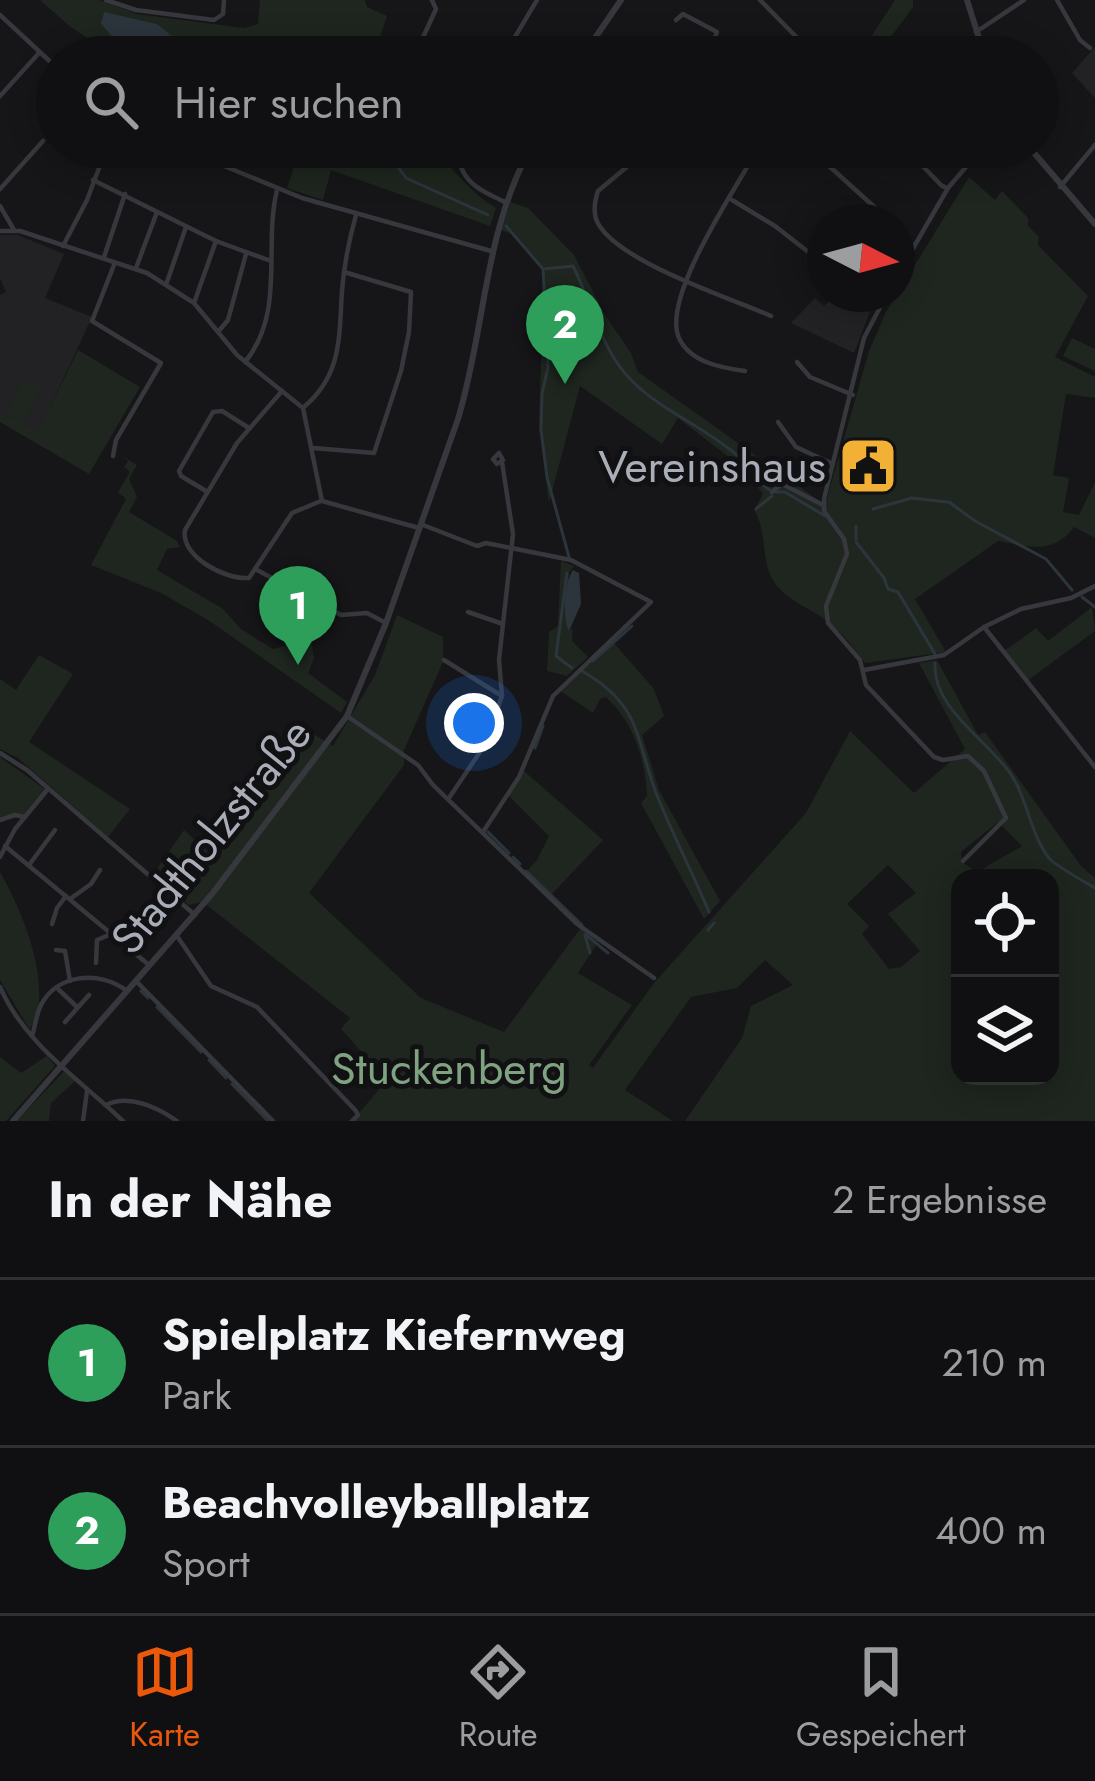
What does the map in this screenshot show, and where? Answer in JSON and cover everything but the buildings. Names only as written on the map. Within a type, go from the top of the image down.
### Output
[{"type":"street","points":[[106,0],[136,10],[219,18],[224,0]]},
{"type":"street","points":[[424,36],[436,9],[432,0]]},
{"type":"street","points":[[516,36],[537,0]]},
{"type":"street","points":[[596,36],[620,0]]},
{"type":"street","points":[[760,0],[794,36]]},
{"type":"street","points":[[968,0],[978,36]]},
{"type":"street","points":[[976,32],[1024,0]]},
{"type":"street","points":[[1058,0],[1080,40],[1090,48]]},
{"type":"street","points":[[676,20],[683,14],[717,32],[715,36]]},
{"type":"street","points":[[0,15],[36,50]]},
{"type":"street","points":[[0,96],[36,56]]},
{"type":"street","points":[[1060,187],[1095,145]]},
{"type":"street","points":[[0,189],[36,149]]},
{"type":"street","points":[[62,247],[98,168]]},
{"type":"street","points":[[227,168],[356,215],[490,250]]},
{"type":"street","points":[[461,168],[468,181],[505,202]]},
{"type":"street","name":"Stadtholzstraße","points":[[13,1121],[195,915],[347,716],[386,623],[464,400],[490,250],[521,168]]},
{"type":"street","points":[[626,168],[598,190],[596,218],[602,230],[628,251],[772,316]]},
{"type":"street","points":[[745,371],[706,361],[680,341],[675,318],[686,280],[748,168]]},
{"type":"street","points":[[831,168],[871,204]]},
{"type":"street","points":[[924,168],[948,188]]},
{"type":"street","points":[[915,245],[965,168]]},
{"type":"street","points":[[1045,168],[1095,224]]},
{"type":"street","points":[[93,180],[216,242],[271,261]]},
{"type":"street","points":[[245,362],[267,324],[278,190]]},
{"type":"street","points":[[104,260],[125,194]]},
{"type":"street","points":[[731,199],[807,252]]},
{"type":"street","points":[[0,206],[14,230]]},
{"type":"street","points":[[136,269],[157,212]]},
{"type":"street","points":[[303,408],[326,384],[337,360],[344,272],[356,215]]},
{"type":"street","points":[[166,282],[186,227]]},
{"type":"street","points":[[0,231],[14,230],[136,269],[166,282],[194,303],[245,362],[303,408],[322,501]]},
{"type":"street","points":[[194,303],[216,242]]},
{"type":"street","points":[[218,332],[228,320],[246,254]]},
{"type":"street","points":[[112,456],[116,440],[161,364],[92,321],[115,263]]},
{"type":"street","points":[[313,448],[371,456],[394,398],[406,348],[411,292],[344,272]]},
{"type":"street","points":[[823,505],[865,338],[877,312]]},
{"type":"street","points":[[797,362],[810,377],[853,394]]},
{"type":"street","points":[[282,391],[249,428],[185,530],[186,548],[232,577],[245,579],[257,570],[292,513],[322,501],[456,536],[462,542],[571,560],[651,602],[555,693],[519,777],[483,832]]},
{"type":"street","points":[[207,492],[179,471],[213,412],[222,411],[249,428]]},
{"type":"street","points":[[778,422],[796,447],[833,464]]},
{"type":"street","points":[[449,798],[482,749],[502,696],[499,660],[513,548],[502,462]]},
{"type":"street","points":[[772,492],[782,484],[823,505],[844,539],[848,554],[826,606],[826,618],[850,646],[864,670],[866,685],[934,757],[968,756],[984,771],[1006,818],[963,861]]},
{"type":"street","points":[[257,570],[340,615],[361,612],[386,623]]},
{"type":"street","points":[[864,670],[944,655],[984,627],[1030,605],[1070,598],[1095,586]]},
{"type":"street","points":[[468,612],[503,624]]},
{"type":"street","points":[[984,627],[1095,767]]},
{"type":"street","points":[[444,660],[502,696]]},
{"type":"street","points":[[347,716],[410,759],[577,924],[654,978]]},
{"type":"street","points":[[0,753],[195,915]]},
{"type":"street","points":[[0,857],[48,789]]},
{"type":"street","points":[[0,820],[24,817]]},
{"type":"street","points":[[29,865],[55,830]]},
{"type":"street","points":[[5,846],[151,967]]},
{"type":"street","points":[[52,924],[57,908],[89,886],[100,870]]},
{"type":"street","points":[[96,963],[97,940],[113,936],[132,921]]},
{"type":"street","points":[[177,936],[211,986],[256,1007],[356,1111],[352,1121]]},
{"type":"street","points":[[56,950],[65,951],[70,980]]},
{"type":"street","points":[[32,1036],[41,1005],[70,980],[102,978],[128,992]]},
{"type":"street","points":[[137,982],[273,1121]]},
{"type":"street","points":[[0,987],[32,1036],[123,1121]]},
{"type":"street","points":[[57,988],[77,1006]]},
{"type":"street","points":[[65,1022],[88,994]]},
{"type":"street","points":[[83,1121],[88,1089]]},
{"type":"street","points":[[106,1105],[113,1100],[135,1102],[177,1121]]},
{"type":"shaded area","points":[[104,12],[157,24],[172,36],[112,36],[101,24]]},
{"type":"shaded area","points":[[1095,47],[1095,98],[1072,73]]},
{"type":"shaded area","points":[[0,235],[18,235],[64,254],[45,298],[92,317],[39,431],[0,413],[0,295],[6,292],[0,278]]},
{"type":"shaded area","points":[[807,306],[807,312],[870,312],[854,353],[791,323]]},
{"type":"shaded area","points":[[573,570],[579,573],[581,604],[569,631],[565,600]]},
{"type":"green space","points":[[40,0],[99,0],[137,14],[244,28],[258,24],[260,0],[365,0],[367,7],[387,16],[380,36],[171,36],[157,24],[104,13],[103,26],[112,36],[84,36]]},
{"type":"green space","points":[[895,0],[913,0],[892,36],[871,36]]},
{"type":"green space","points":[[294,168],[451,168],[496,208],[490,226],[331,170],[323,200],[287,188]]},
{"type":"green space","points":[[969,177],[995,200],[1002,191],[1028,218],[1028,226],[1039,237],[1038,245],[1088,296],[1055,357],[1095,377],[1095,398],[1066,394],[1053,475],[1069,478],[1063,512],[1079,515],[1095,482],[1095,538],[1074,527],[1049,545],[998,541],[915,599],[946,652],[865,663],[833,626],[779,589],[767,565],[754,510],[763,494],[743,468],[678,418],[662,444],[580,386],[549,503],[539,424],[544,272],[511,234],[501,230],[511,202],[528,208],[574,255],[638,372],[825,505],[869,351],[886,312],[915,312],[915,265]]},
{"type":"green space","points":[[1072,338],[1095,349],[1095,371],[1063,356]]},
{"type":"green space","points":[[78,350],[140,387],[89,474],[0,422],[0,413],[21,422],[7,414],[23,380],[40,388],[23,423],[39,430]]},
{"type":"green space","points":[[122,456],[137,465],[129,479],[137,497],[129,512],[180,547],[167,549],[157,570],[223,609],[241,629],[273,649],[311,639],[314,658],[308,673],[347,702],[341,713],[208,620],[161,593],[91,565],[126,499],[118,492],[130,472]]},
{"type":"green space","points":[[561,561],[574,566],[569,573],[569,630],[573,629],[572,641],[588,657],[567,676],[547,671],[549,632],[558,626]]},
{"type":"green space","points":[[1092,607],[1095,631],[1027,681],[1004,651],[1036,628],[1048,641]]},
{"type":"green space","name":"Stuckenberg","points":[[397,615],[443,637],[443,662],[404,750],[404,765],[309,893],[421,998],[504,1032],[580,929],[598,942],[578,973],[632,1005],[589,1065],[593,1068],[654,983],[806,813],[850,731],[914,793],[965,749],[919,663],[937,660],[978,735],[985,732],[1081,866],[1095,878],[1095,1121],[685,1121],[742,1038],[751,1006],[793,985],[765,960],[737,988],[691,997],[625,1090],[673,1121],[352,1121],[387,1080],[341,1029],[350,1018],[208,906],[201,902],[189,905],[153,875],[184,830],[215,853],[299,725],[333,746],[375,675]],"holes":[[[888,865],[916,893],[888,914],[920,951],[901,967],[889,969],[862,934],[869,926],[847,904]]]},
{"type":"green space","points":[[613,642],[654,689],[664,716],[642,735],[659,790],[720,901],[704,919],[641,803],[647,796],[644,768],[624,718],[606,697],[593,713],[559,690]]},
{"type":"green space","points":[[39,655],[73,674],[29,742],[130,809],[108,837],[18,758],[0,749],[0,679],[16,690]]},
{"type":"green space","points":[[0,757],[46,790],[25,814],[0,821]]},
{"type":"green space","points":[[524,771],[603,840],[550,896],[526,872],[549,836],[509,796]]},
{"type":"green space","points":[[0,872],[34,952],[39,1006],[30,1030],[0,980]]},
{"type":"green space","points":[[47,1056],[55,1066],[6,1121],[0,1121],[0,1057],[21,1073]]},
{"type":"green space","points":[[64,1071],[75,1081],[51,1103],[49,1121],[17,1121]]},
{"type":"waterway","points":[[399,168],[406,178],[488,215]]},
{"type":"waterway","points":[[506,226],[543,269],[573,266],[605,341],[632,381],[726,447],[770,490]]},
{"type":"waterway","points":[[543,269],[548,367],[541,430],[547,477],[569,557]]},
{"type":"waterway","points":[[775,492],[785,492],[825,516]]},
{"type":"waterway","points":[[756,509],[772,496]]},
{"type":"waterway","points":[[873,509],[912,498],[947,502]]},
{"type":"waterway","points":[[949,502],[1046,559],[1072,590]]},
{"type":"waterway","points":[[856,526],[856,539]]},
{"type":"waterway","points":[[856,542],[888,589],[898,592],[935,654]]},
{"type":"waterway","points":[[567,573],[556,656],[572,668]]},
{"type":"waterway","points":[[1082,597],[1095,607]]},
{"type":"waterway","points":[[593,661],[632,626]]},
{"type":"waterway","points":[[935,663],[944,697],[1007,769],[1049,858],[1095,888]]},
{"type":"waterway","points":[[582,671],[616,696],[633,723],[656,793],[709,912]]},
{"type":"waterway","points":[[535,748],[543,726]]},
{"type":"waterway","points":[[488,832],[509,853]]},
{"type":"waterway","points":[[513,857],[520,864]]},
{"type":"waterway","points":[[526,871],[582,925]]},
{"type":"waterway","points":[[708,930],[714,923]]},
{"type":"waterway","points":[[585,934],[608,953]]},
{"type":"waterway","points":[[585,935],[590,953]]},
{"type":"waterway","points":[[141,991],[148,998]]},
{"type":"waterway","points":[[157,1007],[201,1052]]},
{"type":"waterway","points":[[209,1060],[226,1078]]},
{"type":"waterway","points":[[232,1084],[268,1121]]},
{"type":"place","name":"Beachvolleyballplatz","points":[[565,384]]},
{"type":"place","name":"Vereinshaus","points":[[868,466]]},
{"type":"place","name":"Spielplatz Kiefernweg","points":[[298,665]]}]
